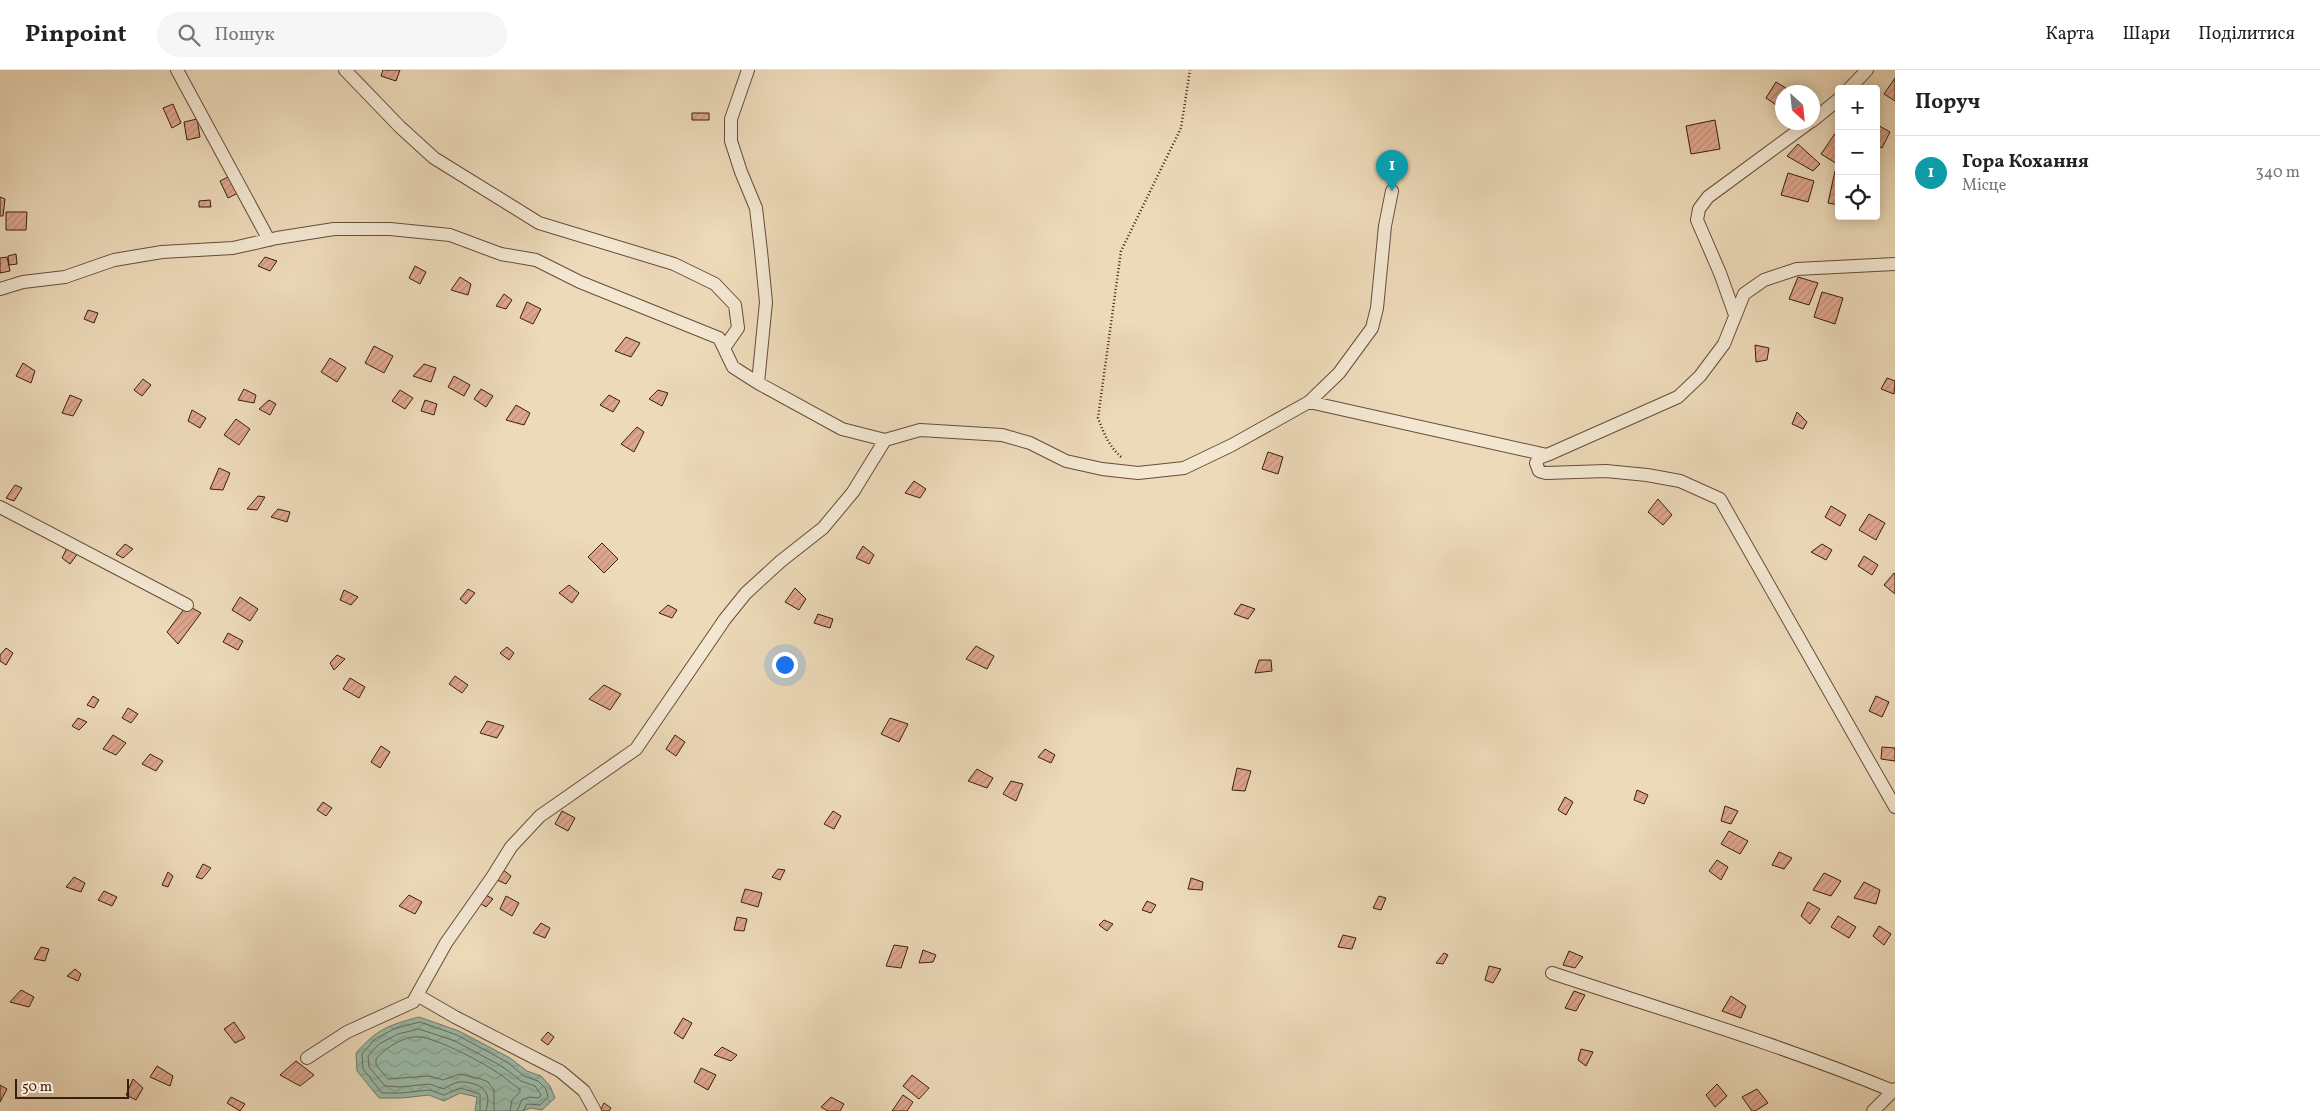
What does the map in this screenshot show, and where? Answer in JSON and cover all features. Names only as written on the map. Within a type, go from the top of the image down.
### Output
[{"type":"street","points":[[177,70],[269,240]]},
{"type":"street","points":[[345,70],[400,127],[434,158],[504,203],[539,223],[674,264],[715,284],[735,305],[738,328],[724,348]]},
{"type":"street","points":[[748,70],[731,118],[731,141],[756,208],[761,251],[766,302],[758,382]]},
{"type":"street","points":[[1853,85],[1867,70]]},
{"type":"street","points":[[1820,115],[1835,102]]},
{"type":"street","points":[[1735,315],[1720,273],[1697,220],[1699,209],[1708,197],[1800,130]]},
{"type":"street","points":[[0,289],[23,282],[65,277],[114,260],[162,252],[233,248],[334,229],[390,229],[450,235],[501,254],[536,260],[580,282],[719,338],[733,366],[842,429],[885,440],[920,430],[1002,435],[1030,443],[1066,461],[1102,469],[1143,472],[1184,468],[1232,445],[1309,402],[1340,373],[1372,328],[1377,308],[1385,226],[1392,191]]},
{"type":"street","points":[[1895,264],[1797,269],[1775,275],[1752,287],[1744,294],[1724,344],[1700,376],[1678,397],[1543,456],[1536,463],[1537,468],[1546,473],[1606,471],[1647,475],[1680,481],[1720,499],[1895,807]]},
{"type":"street","points":[[1309,402],[1543,456]]},
{"type":"street","points":[[307,1058],[347,1032],[413,1002],[446,943],[494,876],[511,847],[540,816],[636,749],[724,619],[760,581],[823,528],[853,492],[885,440]]},
{"type":"street","points":[[0,507],[187,605]]},
{"type":"street","points":[[1552,973],[1766,1044],[1894,1090],[1873,1111]]},
{"type":"street","points":[[417,995],[455,1018],[560,1071],[584,1091],[595,1111]]},
{"type":"path","points":[[1143,472],[1112,449],[1098,418],[1098,411],[1121,251],[1181,128],[1190,70]]},
{"type":"water","points":[[419,1017],[459,1031],[510,1058],[527,1071],[541,1076],[550,1086],[555,1098],[542,1110],[531,1108],[522,1111],[475,1111],[477,1097],[460,1093],[444,1101],[429,1095],[379,1098],[357,1071],[356,1053],[370,1038],[384,1029]]},
{"type":"building","points":[[383,70],[400,70],[396,81],[381,76]]},
{"type":"building","points":[[1895,78],[1895,101],[1884,94]]},
{"type":"building","points":[[1776,82],[1781,85],[1775,85],[1775,104],[1766,98]]},
{"type":"building","points":[[173,104],[181,123],[172,128],[163,108]]},
{"type":"building","points":[[692,113],[709,113],[709,120],[692,120]]},
{"type":"building","points":[[197,119],[200,137],[187,140],[184,122]]},
{"type":"building","points":[[1715,120],[1720,149],[1691,154],[1686,126]]},
{"type":"building","points":[[1880,126],[1890,132],[1882,148],[1880,147]]},
{"type":"building","points":[[1835,134],[1835,163],[1821,154]]},
{"type":"building","points":[[1798,144],[1820,164],[1813,171],[1787,156]]},
{"type":"building","points":[[1835,171],[1835,204],[1828,203]]},
{"type":"building","points":[[1788,173],[1814,181],[1808,202],[1781,195]]},
{"type":"building","points":[[230,176],[238,193],[228,198],[220,181]]},
{"type":"building","points":[[0,197],[5,199],[3,216],[0,216]]},
{"type":"building","points":[[210,200],[211,207],[199,207],[199,201]]},
{"type":"building","points":[[6,212],[27,212],[26,230],[6,230]]},
{"type":"building","points":[[16,254],[17,264],[9,265],[8,256]]},
{"type":"building","points":[[7,257],[10,271],[0,273],[0,258]]},
{"type":"building","points":[[265,257],[277,261],[270,271],[258,266]]},
{"type":"building","points":[[415,266],[426,272],[420,284],[409,278]]},
{"type":"building","points":[[460,277],[471,284],[468,295],[451,290]]},
{"type":"building","points":[[1798,277],[1818,283],[1809,305],[1789,299]]},
{"type":"building","points":[[1822,292],[1843,298],[1835,324],[1814,317]]},
{"type":"building","points":[[504,294],[512,300],[506,309],[496,306]]},
{"type":"building","points":[[527,302],[541,309],[533,324],[520,318]]},
{"type":"building","points":[[88,310],[98,313],[94,323],[84,319]]},
{"type":"building","points":[[626,337],[640,343],[631,357],[615,351]]},
{"type":"building","points":[[1755,345],[1769,348],[1767,360],[1756,362]]},
{"type":"building","points":[[374,346],[393,356],[384,373],[365,363]]},
{"type":"building","points":[[330,358],[346,368],[337,382],[321,372]]},
{"type":"building","points":[[23,363],[35,371],[31,383],[16,376]]},
{"type":"building","points":[[424,364],[436,368],[431,382],[413,376]]},
{"type":"building","points":[[454,376],[470,385],[464,396],[448,387]]},
{"type":"building","points":[[1887,378],[1895,381],[1894,394],[1881,389]]},
{"type":"building","points":[[143,379],[151,385],[142,396],[134,390]]},
{"type":"building","points":[[244,389],[256,395],[254,403],[238,400]]},
{"type":"building","points":[[481,389],[493,396],[486,407],[474,399]]},
{"type":"building","points":[[400,390],[413,398],[405,409],[392,401]]},
{"type":"building","points":[[658,390],[668,393],[662,406],[649,399]]},
{"type":"building","points":[[70,395],[82,400],[73,416],[62,413]]},
{"type":"building","points":[[609,395],[620,401],[613,412],[600,405]]},
{"type":"building","points":[[269,400],[276,404],[270,415],[259,409]]},
{"type":"building","points":[[425,400],[437,404],[434,415],[421,411]]},
{"type":"building","points":[[516,405],[530,413],[524,425],[506,420]]},
{"type":"building","points":[[192,410],[206,418],[200,428],[188,421]]},
{"type":"building","points":[[1797,412],[1807,422],[1803,429],[1792,424]]},
{"type":"building","points":[[236,419],[250,429],[239,445],[224,435]]},
{"type":"building","points":[[637,427],[644,432],[634,452],[621,444]]},
{"type":"building","points":[[1268,452],[1283,457],[1278,474],[1262,469]]},
{"type":"building","points":[[219,468],[230,473],[223,490],[210,489]]},
{"type":"building","points":[[914,481],[926,489],[920,498],[905,493]]},
{"type":"building","points":[[15,485],[22,488],[14,501],[6,498]]},
{"type":"building","points":[[258,496],[265,497],[257,510],[247,509]]},
{"type":"building","points":[[1658,499],[1672,515],[1663,525],[1648,512]]},
{"type":"building","points":[[1831,506],[1846,515],[1840,526],[1825,517]]},
{"type":"building","points":[[278,509],[290,512],[287,522],[271,517]]},
{"type":"building","points":[[1869,514],[1885,523],[1876,540],[1859,530]]},
{"type":"building","points":[[602,543],[618,559],[604,573],[588,557]]},
{"type":"building","points":[[125,544],[133,549],[123,558],[116,554]]},
{"type":"building","points":[[1822,544],[1832,550],[1826,560],[1811,552]]},
{"type":"building","points":[[863,546],[874,555],[869,564],[856,558]]},
{"type":"building","points":[[67,548],[78,553],[70,564],[62,558]]},
{"type":"building","points":[[1864,556],[1878,565],[1872,575],[1858,566]]},
{"type":"building","points":[[1895,574],[1895,594],[1884,585]]},
{"type":"building","points":[[569,585],[579,593],[572,603],[559,593]]},
{"type":"building","points":[[795,588],[806,599],[799,610],[785,602]]},
{"type":"building","points":[[468,589],[475,593],[466,604],[460,599]]},
{"type":"building","points":[[344,590],[358,597],[351,605],[340,600]]},
{"type":"building","points":[[240,597],[258,609],[250,621],[232,610]]},
{"type":"building","points":[[1241,604],[1255,609],[1248,619],[1234,614]]},
{"type":"building","points":[[187,605],[201,613],[178,644],[167,632]]},
{"type":"building","points":[[668,605],[677,610],[672,618],[659,613]]},
{"type":"building","points":[[818,614],[833,619],[830,628],[814,623]]},
{"type":"building","points":[[228,633],[243,641],[238,650],[223,642]]},
{"type":"building","points":[[976,646],[994,656],[987,669],[966,659]]},
{"type":"building","points":[[507,647],[514,653],[509,660],[500,653]]},
{"type":"building","points":[[6,648],[13,653],[6,665],[0,661],[0,655]]},
{"type":"building","points":[[337,655],[345,659],[334,670],[330,663]]},
{"type":"building","points":[[1259,660],[1271,660],[1272,671],[1255,673]]},
{"type":"building","points":[[455,676],[468,685],[462,693],[449,684]]},
{"type":"building","points":[[350,678],[365,687],[359,698],[343,689]]},
{"type":"building","points":[[604,685],[621,694],[610,710],[589,699]]},
{"type":"building","points":[[93,696],[99,700],[94,708],[87,705]]},
{"type":"building","points":[[1876,696],[1889,702],[1882,717],[1869,711]]},
{"type":"building","points":[[128,708],[138,714],[131,723],[122,718]]},
{"type":"building","points":[[78,718],[87,722],[79,730],[72,726]]},
{"type":"building","points":[[890,718],[908,724],[899,742],[881,734]]},
{"type":"building","points":[[487,721],[504,726],[497,738],[480,733]]},
{"type":"building","points":[[113,735],[126,743],[116,755],[103,749]]},
{"type":"building","points":[[675,735],[685,742],[676,756],[666,749]]},
{"type":"building","points":[[381,746],[390,752],[380,768],[371,762]]},
{"type":"building","points":[[1882,747],[1895,748],[1895,761],[1881,759]]},
{"type":"building","points":[[1045,749],[1055,755],[1051,763],[1038,757]]},
{"type":"building","points":[[150,754],[163,761],[156,771],[142,764]]},
{"type":"building","points":[[1237,768],[1251,771],[1245,791],[1232,790]]},
{"type":"building","points":[[977,769],[993,778],[987,788],[968,781]]},
{"type":"building","points":[[1011,781],[1023,784],[1016,801],[1003,794]]},
{"type":"building","points":[[1637,790],[1648,795],[1644,804],[1634,800]]},
{"type":"building","points":[[1565,797],[1573,802],[1566,815],[1558,810]]},
{"type":"building","points":[[323,802],[332,808],[326,816],[317,810]]},
{"type":"building","points":[[1725,806],[1738,811],[1731,824],[1721,821]]},
{"type":"building","points":[[562,811],[575,818],[568,831],[555,824]]},
{"type":"building","points":[[833,811],[841,816],[834,829],[824,824]]},
{"type":"building","points":[[1729,831],[1748,841],[1740,854],[1721,844]]},
{"type":"building","points":[[1779,852],[1792,858],[1784,869],[1772,865]]},
{"type":"building","points":[[1717,860],[1728,867],[1721,880],[1709,871]]},
{"type":"building","points":[[203,864],[211,868],[202,879],[196,877]]},
{"type":"building","points":[[502,869],[511,876],[506,884],[495,879]]},
{"type":"building","points":[[778,869],[785,870],[780,880],[772,877]]},
{"type":"building","points":[[168,872],[173,876],[168,887],[162,885]]},
{"type":"building","points":[[1824,873],[1841,881],[1831,896],[1813,890]]},
{"type":"building","points":[[74,877],[85,883],[81,892],[66,887]]},
{"type":"building","points":[[1191,878],[1203,882],[1202,890],[1188,889]]},
{"type":"building","points":[[1864,882],[1880,890],[1876,904],[1854,898]]},
{"type":"building","points":[[745,889],[762,893],[758,907],[741,902]]},
{"type":"building","points":[[104,891],[117,897],[112,906],[98,900]]},
{"type":"building","points":[[484,894],[493,899],[486,907],[478,902]]},
{"type":"building","points":[[409,895],[422,902],[415,914],[399,906]]},
{"type":"building","points":[[506,896],[519,903],[512,916],[500,909]]},
{"type":"building","points":[[1379,896],[1386,898],[1381,910],[1373,908]]},
{"type":"building","points":[[1147,901],[1156,905],[1151,913],[1142,910]]},
{"type":"building","points":[[1808,902],[1820,909],[1810,924],[1801,916]]},
{"type":"building","points":[[1838,916],[1856,927],[1849,938],[1831,927]]},
{"type":"building","points":[[737,917],[747,919],[744,931],[734,930]]},
{"type":"building","points":[[1104,920],[1113,924],[1107,931],[1099,925]]},
{"type":"building","points":[[541,923],[550,928],[545,938],[533,933]]},
{"type":"building","points":[[1879,926],[1891,934],[1884,945],[1873,936]]},
{"type":"building","points":[[1343,935],[1356,938],[1352,949],[1338,947]]},
{"type":"building","points":[[894,945],[908,947],[901,968],[886,966]]},
{"type":"building","points":[[41,947],[49,949],[45,961],[34,959]]},
{"type":"building","points":[[923,950],[936,955],[933,962],[919,963]]},
{"type":"building","points":[[1569,951],[1583,957],[1575,968],[1563,965]]},
{"type":"building","points":[[1444,953],[1448,955],[1443,964],[1436,963]]},
{"type":"building","points":[[1489,966],[1501,969],[1493,983],[1485,980]]},
{"type":"building","points":[[75,969],[81,974],[78,981],[67,976]]},
{"type":"building","points":[[21,990],[34,997],[29,1007],[10,1002]]},
{"type":"building","points":[[1574,991],[1585,995],[1576,1011],[1565,1008]]},
{"type":"building","points":[[1731,996],[1746,1006],[1741,1018],[1722,1011]]},
{"type":"building","points":[[683,1018],[692,1023],[683,1039],[674,1033]]},
{"type":"building","points":[[234,1022],[245,1038],[235,1043],[224,1029]]},
{"type":"building","points":[[548,1032],[554,1037],[548,1045],[541,1040]]},
{"type":"building","points":[[722,1047],[737,1055],[731,1061],[714,1055]]},
{"type":"building","points":[[1581,1049],[1593,1052],[1586,1066],[1578,1060]]},
{"type":"building","points":[[296,1061],[314,1075],[300,1086],[280,1075]]},
{"type":"building","points":[[157,1066],[173,1076],[170,1086],[150,1077]]},
{"type":"building","points":[[701,1068],[716,1075],[708,1090],[694,1082]]},
{"type":"building","points":[[912,1075],[929,1088],[919,1099],[903,1086]]},
{"type":"building","points":[[133,1079],[143,1088],[136,1100],[126,1095]]},
{"type":"building","points":[[1717,1084],[1727,1096],[1715,1107],[1706,1095]]},
{"type":"building","points":[[0,1085],[7,1089],[0,1102]]},
{"type":"building","points":[[1757,1089],[1768,1103],[1752,1111],[1742,1097]]},
{"type":"building","points":[[903,1095],[913,1102],[907,1111],[892,1111]]},
{"type":"building","points":[[231,1097],[245,1104],[240,1111],[227,1103]]},
{"type":"building","points":[[831,1097],[844,1104],[840,1111],[828,1111],[821,1107]]},
{"type":"building","points":[[604,1103],[611,1108],[609,1111],[600,1111]]},
{"type":"place","name":"Гора Кохання","points":[[1392,191]]}]
